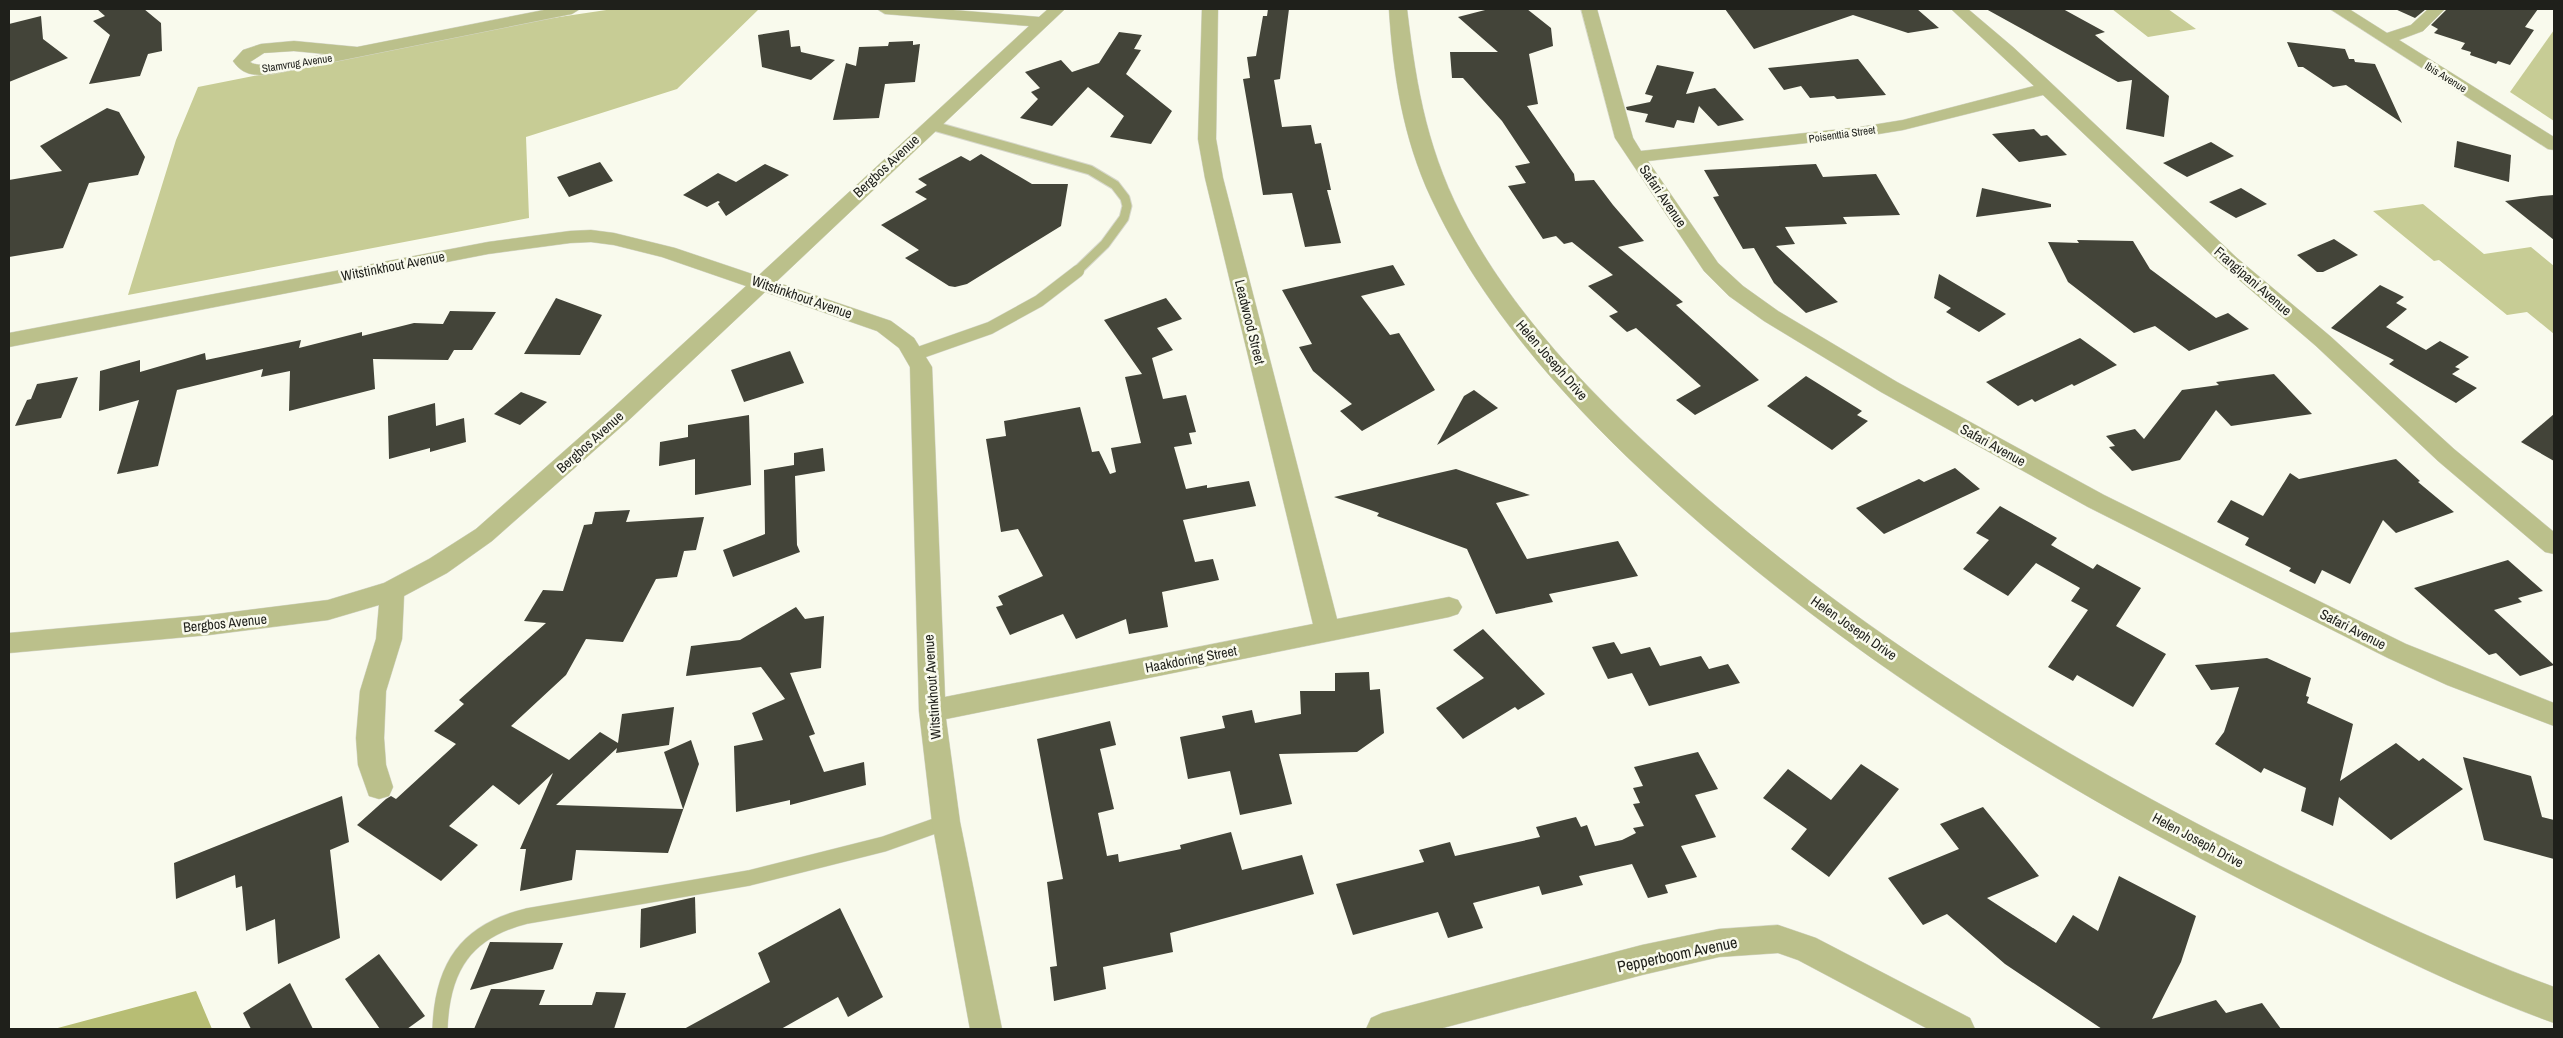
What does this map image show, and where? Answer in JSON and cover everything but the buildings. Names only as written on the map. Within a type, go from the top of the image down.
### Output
[{"type":"street","name":"Stamvrug Avenue","points":[[356,52],[278,47],[250,53],[241,62],[245,67],[261,70],[356,52],[572,9]]},
{"type":"street","points":[[885,9],[1049,15]]},
{"type":"street","name":"Leadwood Street","points":[[1210,9],[1207,139],[1214,178],[1328,632]]},
{"type":"street","name":"Helen Joseph Drive","points":[[1398,9],[1405,73],[1424,156],[1444,201],[1474,258],[1513,314],[1558,371],[1627,441],[1702,511],[1796,587],[1930,682],[2095,785],[2226,856],[2367,925],[2554,1005]]},
{"type":"street","name":"Safari Avenue","points":[[1589,9],[1624,138],[1717,273],[1736,291],[1780,321],[1889,386],[2096,501],[2396,651],[2456,678],[2554,715]]},
{"type":"street","name":"Frangipani Avenue","points":[[1959,9],[2008,52],[2230,262],[2323,342],[2446,455],[2554,545]]},
{"type":"street","name":"Ibis Avenue","points":[[2338,9],[2554,145]]},
{"type":"street","points":[[2386,39],[2417,28],[2437,9]]},
{"type":"street","name":"Bergbos Avenue","points":[[9,643],[271,618],[328,610],[392,591],[438,566],[492,529],[622,413],[760,282],[1049,15]]},
{"type":"street","name":"Poisenttia Street","points":[[1636,157],[1860,132],[1903,124],[2045,89]]},
{"type":"street","name":"Witstinkhout Avenue","points":[[9,340],[488,248],[570,237],[602,237],[635,244],[760,282],[884,326],[907,342],[916,354],[921,367],[923,382],[932,711],[946,822],[986,1029]]},
{"type":"street","points":[[379,787],[372,765],[370,738],[372,691],[389,639],[392,591]]},
{"type":"street","name":"Haakdoring Street","points":[[932,711],[1449,607]]},
{"type":"street","name":"Pepperboom Avenue","points":[[1382,1029],[1642,960],[1719,943],[1778,939],[1805,948],[1959,1029]]},
{"type":"lane","points":[[916,354],[990,328],[1039,301],[1078,271],[1105,244],[1124,218],[1127,206],[1125,198],[1115,185],[1090,170],[930,125]]},
{"type":"lane","points":[[440,1029],[440,1011],[446,984],[456,964],[471,943],[501,923],[536,914],[749,878],[884,844],[946,822]]},
{"type":"green space","points":[[613,9],[759,9],[677,89],[526,137],[529,218],[128,295],[176,140],[198,87],[539,20]]},
{"type":"green space","points":[[2112,9],[2168,9],[2196,29],[2148,37]]},
{"type":"green space","points":[[2554,30],[2554,121],[2510,92]]},
{"type":"green space","points":[[2423,204],[2484,254],[2531,247],[2554,266],[2554,334],[2527,312],[2507,315],[2439,260],[2434,261],[2373,211]]},
{"type":"green space","points":[[196,991],[212,1029],[54,1029]]}]
